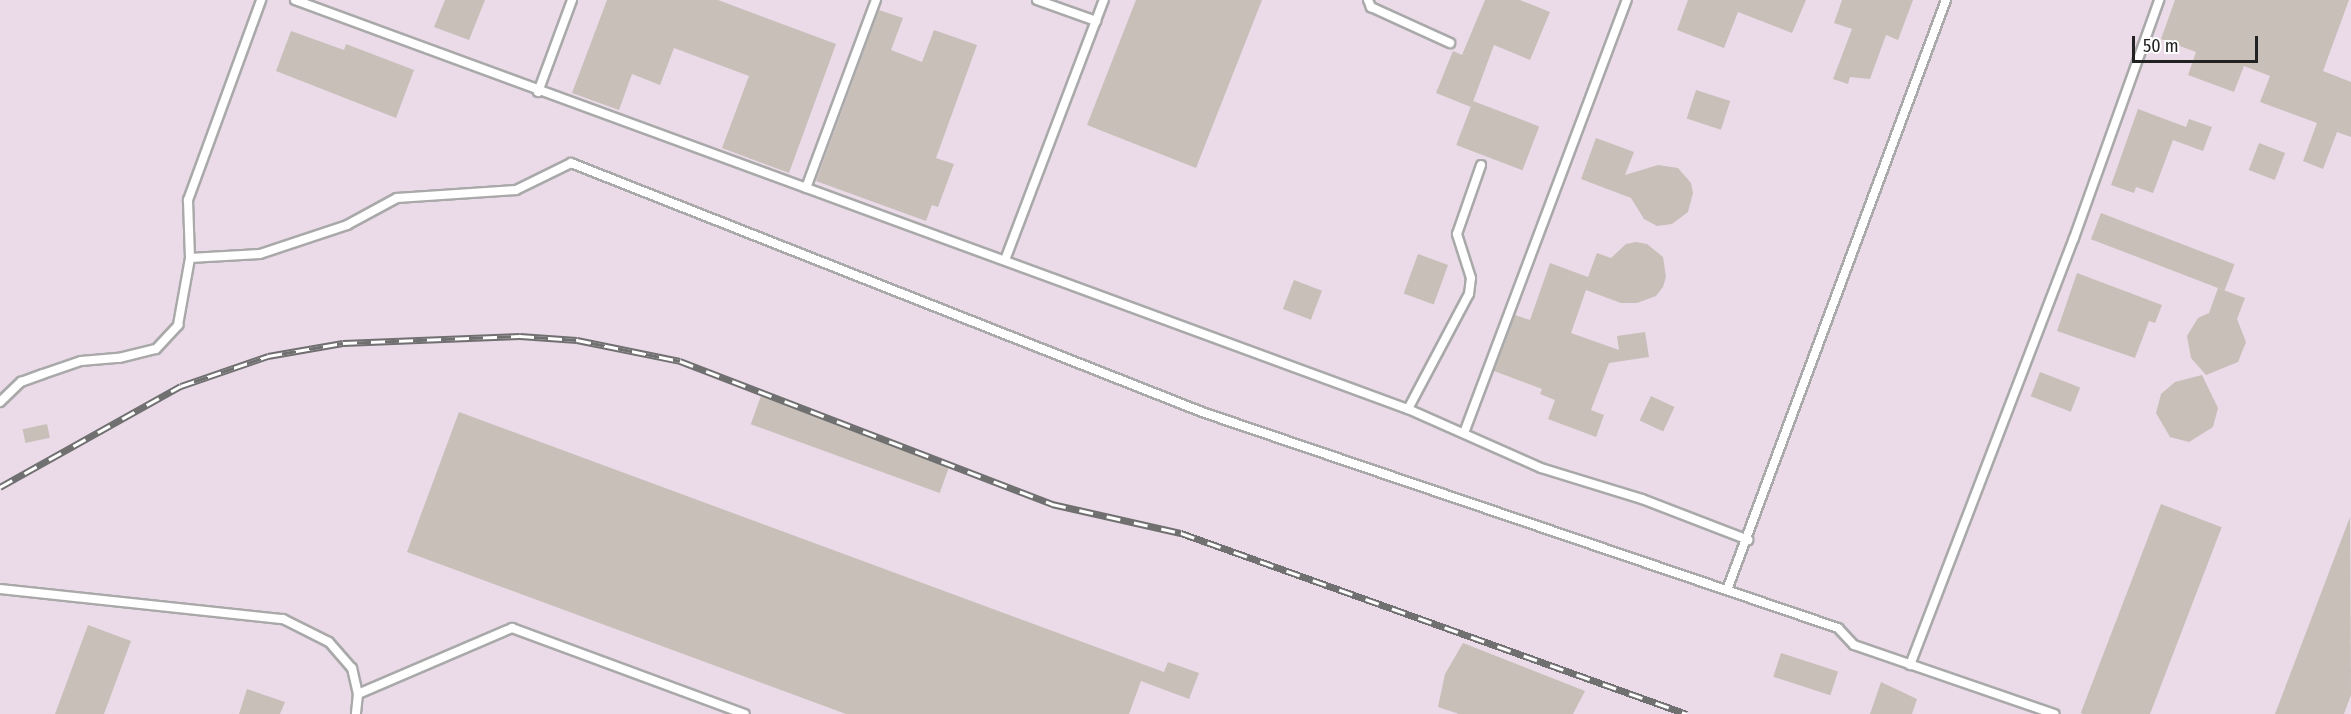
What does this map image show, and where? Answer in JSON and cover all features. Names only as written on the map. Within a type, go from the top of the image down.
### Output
[{"type":"lane","points":[[0,402],[21,382],[81,361],[119,358],[156,349],[178,325],[190,258],[188,200],[261,0]]},
{"type":"lane","points":[[296,0],[538,92],[1005,260],[1408,409],[1541,468],[1642,499],[1748,540]]},
{"type":"lane","points":[[538,92],[573,0]]},
{"type":"lane","points":[[806,189],[876,0]]},
{"type":"lane","points":[[1036,0],[1096,21]]},
{"type":"lane","points":[[1005,260],[1104,0]]},
{"type":"lane","points":[[1368,0],[1371,7],[1449,43]]},
{"type":"lane","points":[[1464,433],[1627,0]]},
{"type":"lane","points":[[1727,590],[1748,540],[1946,0]]},
{"type":"lane","points":[[1910,665],[2074,238],[2159,0]]},
{"type":"lane","points":[[190,258],[261,254],[347,225],[398,198],[516,190],[571,163],[1202,412],[1838,628],[1854,645],[2054,714]]},
{"type":"lane","points":[[1408,409],[1469,294],[1471,278],[1457,234],[1481,165]]},
{"type":"lane","points":[[0,589],[283,619],[329,642],[352,668],[358,694],[356,714]]},
{"type":"lane","points":[[358,694],[512,628],[745,714]]},
{"type":"shaded area","points":[[0,0],[2351,0],[2351,714],[0,714]]},
{"type":"building","points":[[445,0],[485,0],[469,40],[434,27]]},
{"type":"building","points":[[607,0],[718,0],[836,44],[789,173],[722,148],[749,76],[674,48],[660,85],[632,74],[619,110],[572,93]]},
{"type":"building","points":[[1136,0],[1262,0],[1196,168],[1087,125]]},
{"type":"building","points":[[1485,0],[1520,0],[1550,12],[1530,60],[1494,45],[1471,107],[1436,93],[1453,51],[1462,55]]},
{"type":"building","points":[[1688,0],[1806,0],[1792,33],[1738,12],[1724,48],[1677,30]]},
{"type":"building","points":[[1842,0],[1913,0],[1898,40],[1886,35],[1870,79],[1850,77],[1848,84],[1833,79],[1852,29],[1834,23]]},
{"type":"building","points":[[2175,0],[2349,0],[2323,71],[2351,82],[2351,137],[2337,132],[2323,169],[2303,161],[2317,123],[2260,102],[2270,76],[2244,66],[2234,92],[2188,75],[2196,52],[2161,39]]},
{"type":"building","points":[[879,10],[903,18],[891,50],[922,62],[934,30],[977,45],[936,158],[954,164],[938,207],[932,205],[926,221],[816,181]]},
{"type":"building","points":[[291,31],[344,50],[346,44],[414,70],[396,118],[276,71]]},
{"type":"building","points":[[1696,90],[1730,101],[1721,130],[1687,119]]},
{"type":"building","points":[[1473,101],[1539,126],[1522,170],[1456,145]]},
{"type":"building","points":[[2138,109],[2186,127],[2189,119],[2212,127],[2203,151],[2173,140],[2153,193],[2136,187],[2134,193],[2111,185]]},
{"type":"building","points":[[1596,138],[1634,152],[1625,175],[1658,165],[1678,168],[1691,183],[1693,193],[1688,212],[1672,224],[1657,226],[1644,219],[1631,198],[1581,179]]},
{"type":"building","points":[[2259,143],[2285,153],[2275,180],[2249,170]]},
{"type":"building","points":[[2101,213],[2235,264],[2224,290],[2091,239]]},
{"type":"building","points":[[1636,242],[1647,244],[1663,257],[1666,277],[1663,287],[1656,296],[1637,303],[1621,303],[1586,290],[1571,333],[1619,350],[1617,336],[1645,332],[1649,357],[1609,363],[1591,410],[1604,415],[1596,437],[1548,419],[1555,400],[1540,394],[1542,389],[1494,371],[1515,315],[1530,320],[1550,263],[1588,277],[1597,253],[1611,258],[1626,244]]},
{"type":"building","points":[[1418,254],[1448,265],[1434,304],[1404,293]]},
{"type":"building","points":[[2077,273],[2162,305],[2155,323],[2149,321],[2135,358],[2057,331]]},
{"type":"building","points":[[1294,280],[1322,291],[1311,320],[1283,309]]},
{"type":"building","points":[[2218,288],[2245,298],[2237,319],[2246,342],[2238,362],[2206,375],[2191,358],[2187,336],[2198,318],[2209,313]]},
{"type":"building","points":[[2040,372],[2080,387],[2071,412],[2031,396]]},
{"type":"building","points":[[2202,375],[2218,408],[2213,427],[2189,442],[2170,437],[2156,413],[2161,394],[2175,382]]},
{"type":"building","points":[[761,396],[950,465],[940,493],[751,424]]},
{"type":"building","points":[[1651,396],[1675,407],[1663,431],[1640,420]]},
{"type":"building","points":[[459,412],[1164,672],[1168,662],[1199,673],[1189,699],[1141,681],[1129,714],[846,714],[407,552]]},
{"type":"building","points":[[47,424],[50,438],[25,443],[23,429]]},
{"type":"building","points":[[2161,504],[2222,527],[2150,714],[2081,713]]},
{"type":"building","points":[[2350,517],[2351,695],[2344,714],[2275,714]]},
{"type":"building","points":[[88,625],[131,641],[104,714],[55,714]]},
{"type":"building","points":[[1463,643],[1585,691],[1573,714],[1459,714],[1438,707],[1445,674]]},
{"type":"building","points":[[1781,653],[1838,672],[1830,695],[1773,677]]},
{"type":"building","points":[[1881,682],[1917,699],[1912,714],[1870,714]]},
{"type":"building","points":[[247,689],[285,702],[280,714],[239,714]]},
{"type":"railway","points":[[0,487],[181,386],[268,356],[343,343],[520,336],[577,340],[680,361],[1052,504],[1181,533],[1687,714]]}]
